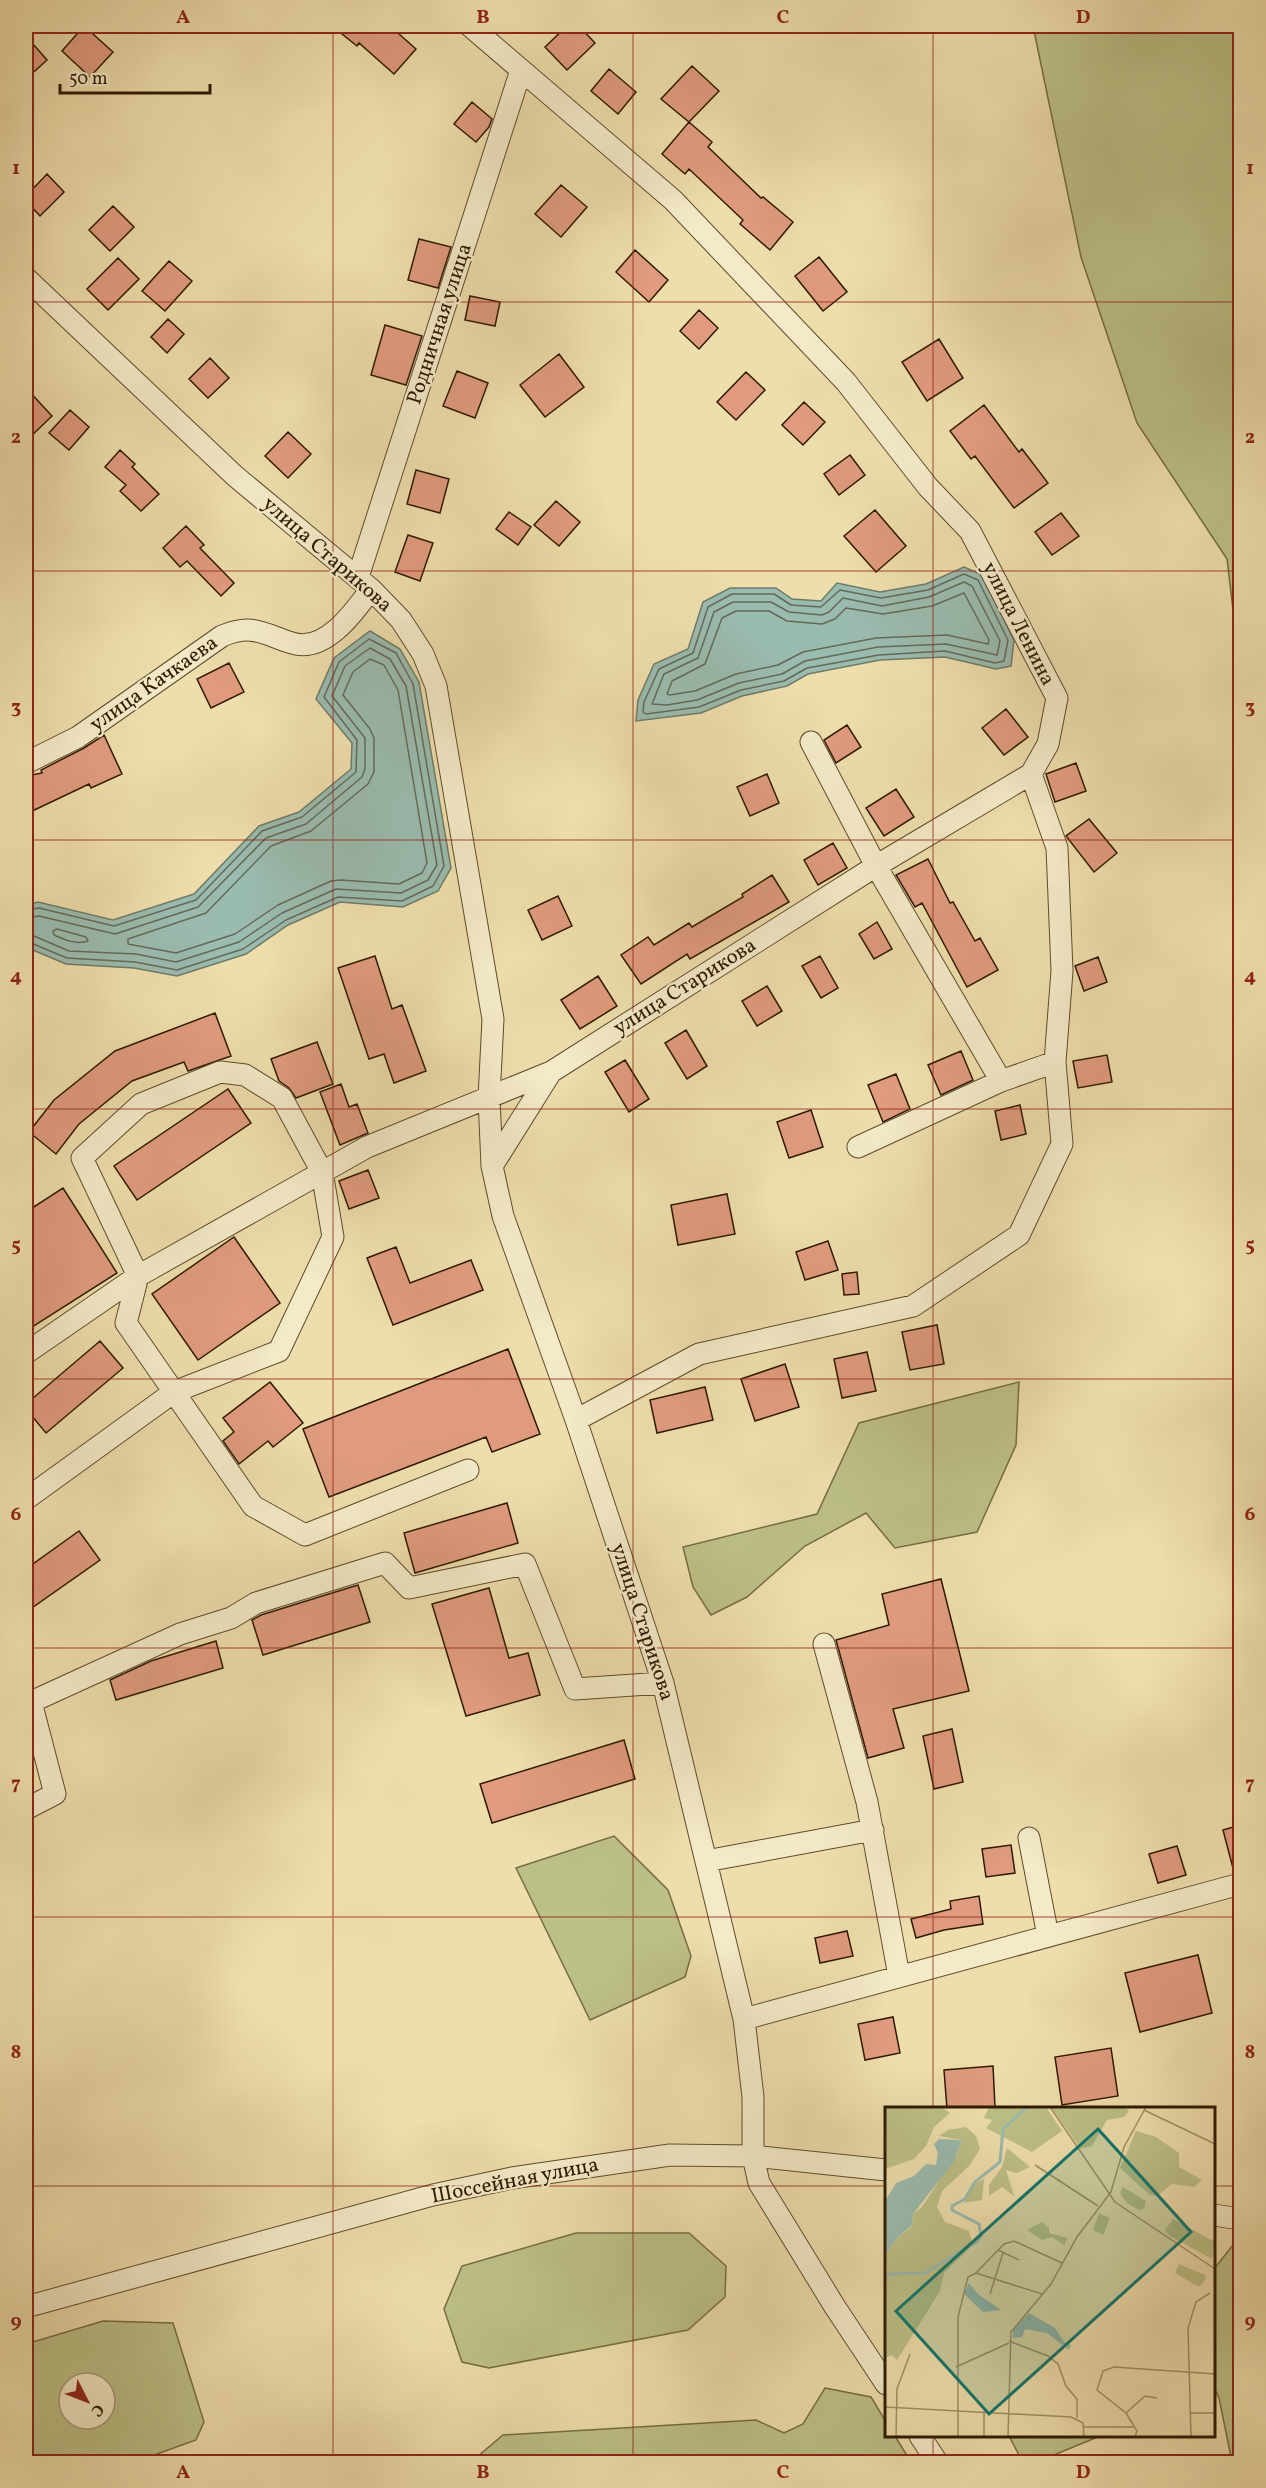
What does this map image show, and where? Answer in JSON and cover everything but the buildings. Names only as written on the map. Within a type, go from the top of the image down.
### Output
[{"type":"street","name":"улица Ленина","points":[[470,26],[673,200],[846,382],[928,487],[970,531],[1057,698],[1048,744],[1031,774]]},
{"type":"street","name":"Родничная улица","points":[[365,583],[521,70]]},
{"type":"street","name":"улица Старикова","points":[[26,278],[235,476],[365,583],[401,620],[423,654],[436,686],[493,1019],[489,1098],[492,1166],[503,1216],[576,1420],[663,1683],[744,2019],[753,2097],[753,2156]]},
{"type":"street","name":"улица Качкаева","points":[[26,763],[78,738],[222,636],[251,629],[295,644],[312,644],[333,633],[351,615],[365,583]]},
{"type":"street","points":[[811,742],[876,866],[1001,1081]]},
{"type":"street","name":"улица Старикова","points":[[489,1098],[551,1072],[876,866],[1031,774]]},
{"type":"street","points":[[576,1420],[699,1354],[913,1306],[1019,1235],[1062,1144],[1055,1062],[1062,971],[1057,848],[1031,774]]},
{"type":"street","points":[[858,1147],[1001,1081],[1055,1062]]},
{"type":"street","points":[[26,1499],[174,1392],[279,1352],[333,1237],[322,1172],[282,1098],[245,1075],[220,1072],[141,1104],[82,1158],[138,1276],[126,1323],[174,1392],[253,1506],[305,1535],[468,1470]]},
{"type":"street","points":[[492,1166],[551,1072]]},
{"type":"street","points":[[26,1353],[138,1276],[367,1147],[489,1098]]},
{"type":"street","points":[[26,1809],[55,1794],[31,1702],[180,1634],[231,1618],[256,1603],[385,1563],[409,1588],[525,1564],[575,1689],[663,1683]]},
{"type":"street","points":[[824,1644],[867,1802],[899,1976]]},
{"type":"street","points":[[706,1862],[873,1830]]},
{"type":"street","points":[[1029,1838],[1048,1936]]},
{"type":"street","points":[[744,2019],[1240,1884]]},
{"type":"street","name":"Шоссейная улица","points":[[26,2307],[433,2195],[512,2178],[670,2155],[753,2156],[885,2170]]},
{"type":"street","points":[[753,2156],[759,2182],[777,2214],[885,2382]]},
{"type":"street","points":[[1215,2215],[1240,2219]]},
{"type":"street","points":[[921,2437],[937,2463]]},
{"type":"green space","points":[[1033,26],[1240,26],[1240,669],[1227,559],[1137,423],[1081,257]]},
{"type":"green space","points":[[1019,1382],[1016,1445],[977,1532],[895,1548],[866,1513],[805,1546],[747,1597],[711,1615],[693,1587],[683,1547],[817,1514],[859,1423]]},
{"type":"green space","points":[[614,1836],[668,1890],[691,1956],[685,1977],[590,2020],[516,1868]]},
{"type":"green space","points":[[576,2233],[689,2233],[726,2266],[725,2297],[688,2330],[489,2368],[462,2362],[444,2309],[462,2266]]},
{"type":"green space","points":[[1233,2245],[1240,2246],[1240,2462],[1232,2462],[1219,2398],[1215,2389],[1215,2268]]},
{"type":"green space","points":[[103,2321],[173,2323],[204,2422],[196,2440],[135,2462],[26,2462],[26,2344]]},
{"type":"green space","points":[[825,2388],[871,2397],[885,2420],[885,2437],[896,2437],[911,2462],[471,2462],[503,2435],[756,2420],[784,2433],[803,2424]]},
{"type":"green space","points":[[1010,2437],[1098,2437],[1037,2462],[1019,2455]]},
{"type":"water","points":[[964,567],[982,575],[1014,640],[1011,666],[996,669],[945,657],[880,660],[808,674],[787,686],[742,696],[701,713],[636,721],[638,700],[654,664],[688,649],[703,602],[730,588],[776,588],[792,599],[821,601],[837,583],[880,592],[926,584]]},
{"type":"water","points":[[370,631],[400,649],[419,682],[451,868],[438,891],[403,907],[340,902],[288,925],[246,954],[177,976],[134,968],[66,964],[28,948],[26,950],[26,905],[38,902],[113,920],[194,894],[259,826],[299,812],[351,769],[352,743],[316,699],[334,658]]}]
